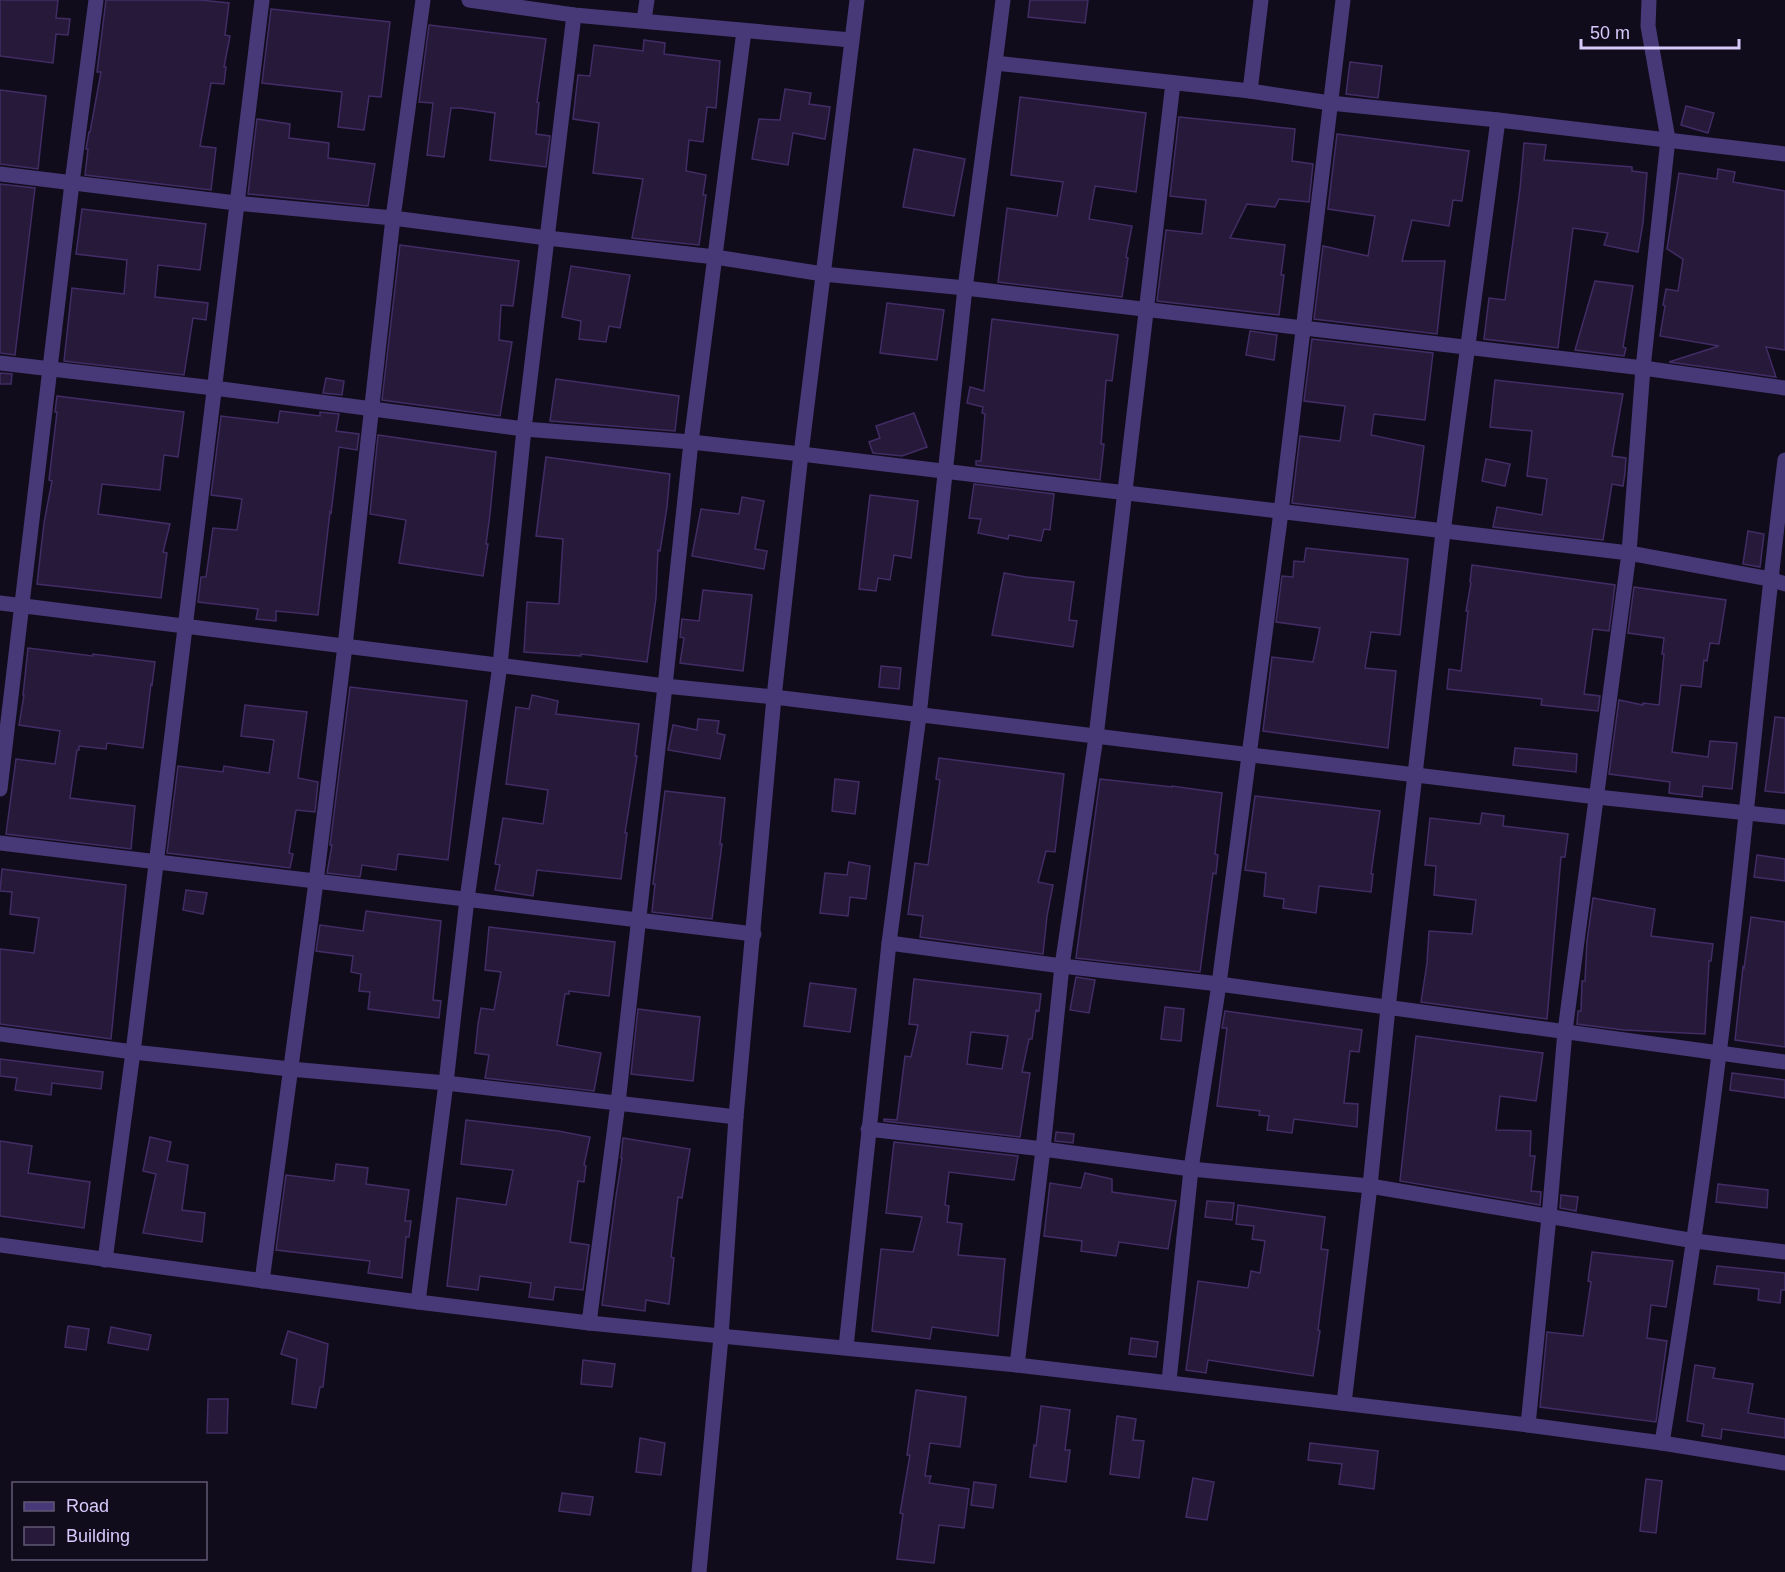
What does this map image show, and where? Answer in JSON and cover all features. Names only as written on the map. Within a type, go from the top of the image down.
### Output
[{"type":"street","points":[[0,789],[96,0]]},
{"type":"street","points":[[105,1260],[133,1052],[262,0]]},
{"type":"street","points":[[262,1281],[316,882],[393,218],[423,0]]},
{"type":"street","points":[[469,0],[574,15],[851,40]]},
{"type":"street","points":[[644,20],[647,0]]},
{"type":"street","points":[[699,1572],[720,1337],[736,1117],[774,697],[801,454],[857,0]]},
{"type":"street","points":[[846,1347],[868,1129],[889,943],[919,716],[965,288],[1003,0]]},
{"type":"street","points":[[1250,91],[1261,0]]},
{"type":"street","points":[[1168,1381],[1191,1168],[1220,984],[1281,512],[1343,0]]},
{"type":"street","points":[[1528,1425],[1565,1031],[1629,553],[1643,368],[1668,139],[1649,38],[1650,0]]},
{"type":"street","points":[[418,1302],[467,899],[500,665],[524,429],[574,15]]},
{"type":"street","points":[[589,1323],[618,1103],[691,442],[744,31]]},
{"type":"street","points":[[995,63],[1785,154]]},
{"type":"street","points":[[1017,1365],[1062,966],[1096,737],[1173,83]]},
{"type":"street","points":[[1344,1403],[1443,532],[1498,120]]},
{"type":"street","points":[[0,174],[236,203],[393,218],[715,257],[823,274],[965,288],[1643,368],[1785,388]]},
{"type":"street","points":[[0,363],[214,388],[524,429],[691,442],[801,454],[1629,553],[1778,582]]},
{"type":"street","points":[[1662,1443],[1695,1241],[1747,812],[1778,582],[1785,460]]},
{"type":"street","points":[[0,603],[665,686],[774,697],[1596,797],[1785,817]]},
{"type":"street","points":[[0,843],[754,934]]},
{"type":"street","points":[[889,943],[1220,984],[1785,1062]]},
{"type":"street","points":[[0,1034],[133,1052],[446,1083],[736,1117]]},
{"type":"street","points":[[868,1129],[1191,1168],[1370,1186],[1695,1241],[1785,1252]]},
{"type":"street","points":[[0,1245],[589,1323],[1168,1381],[1528,1425],[1785,1463]]},
{"type":"building","points":[[0,0],[58,0],[56,18],[70,19],[68,35],[56,34],[53,63],[0,56]]},
{"type":"building","points":[[106,0],[200,0],[229,3],[225,35],[230,36],[224,67],[226,67],[224,84],[211,83],[200,146],[216,148],[211,190],[85,175],[88,149],[86,149],[101,72],[97,72]]},
{"type":"building","points":[[1030,0],[1088,0],[1085,23],[1028,17]]},
{"type":"building","points":[[271,9],[390,22],[381,97],[369,96],[364,130],[338,127],[342,92],[262,83]]},
{"type":"building","points":[[429,25],[546,39],[537,102],[539,103],[536,134],[550,136],[546,167],[490,160],[495,113],[460,108],[451,108],[444,157],[427,155],[433,103],[419,102]]},
{"type":"building","points":[[644,40],[665,43],[664,54],[720,61],[716,108],[707,107],[703,142],[689,140],[686,171],[706,175],[703,195],[706,195],[699,245],[632,238],[643,179],[593,173],[599,123],[573,119],[578,75],[590,76],[594,45],[643,51]]},
{"type":"building","points":[[1350,62],[1382,66],[1378,98],[1346,94]]},
{"type":"building","points":[[785,89],[811,93],[809,104],[830,107],[825,139],[793,133],[788,165],[752,159],[759,119],[780,120]]},
{"type":"building","points":[[0,90],[46,96],[38,169],[0,164]]},
{"type":"building","points":[[1020,97],[1146,113],[1136,192],[1095,186],[1089,219],[1132,226],[1122,297],[998,282],[1007,208],[1057,216],[1063,182],[1011,175]]},
{"type":"building","points":[[1686,106],[1714,113],[1708,133],[1681,125]]},
{"type":"building","points":[[1179,117],[1295,129],[1292,161],[1313,164],[1309,202],[1279,199],[1275,207],[1247,204],[1230,238],[1285,245],[1279,315],[1157,301],[1166,230],[1202,234],[1206,200],[1170,196]]},
{"type":"building","points":[[257,119],[290,124],[289,138],[329,143],[328,158],[375,164],[368,206],[248,194]]},
{"type":"building","points":[[1337,134],[1469,151],[1462,201],[1453,200],[1449,226],[1412,220],[1402,261],[1445,261],[1437,334],[1314,319],[1323,246],[1368,256],[1375,216],[1328,209]]},
{"type":"building","points":[[1524,143],[1546,145],[1544,160],[1632,167],[1632,171],[1647,173],[1638,252],[1604,245],[1608,233],[1573,228],[1558,348],[1484,339],[1489,298],[1505,300]]},
{"type":"building","points":[[914,149],[965,159],[954,216],[903,207]]},
{"type":"building","points":[[1718,169],[1735,172],[1733,182],[1785,191],[1785,350],[1766,347],[1776,377],[1669,362],[1719,346],[1660,336],[1666,289],[1678,291],[1683,259],[1667,249],[1679,173],[1717,179]]},
{"type":"building","points":[[0,184],[35,188],[15,355],[0,353]]},
{"type":"building","points":[[82,209],[206,224],[200,270],[158,265],[155,297],[208,303],[206,320],[193,318],[184,375],[64,361],[72,288],[124,294],[127,260],[76,254]]},
{"type":"building","points":[[400,245],[519,261],[513,306],[501,305],[499,340],[512,342],[500,416],[382,400]]},
{"type":"building","points":[[571,266],[630,275],[620,328],[609,326],[606,342],[579,339],[581,321],[562,317]]},
{"type":"building","points":[[1595,281],[1633,286],[1623,347],[1626,348],[1624,356],[1575,350]]},
{"type":"building","points":[[887,303],[944,310],[937,360],[880,353]]},
{"type":"building","points":[[992,319],[1118,335],[1112,381],[1106,380],[1101,444],[1104,444],[1100,480],[976,465],[976,461],[981,461],[985,414],[982,413],[983,407],[967,403],[970,387],[984,391]]},
{"type":"building","points":[[1250,331],[1277,335],[1274,360],[1246,355]]},
{"type":"building","points":[[1312,339],[1433,353],[1425,420],[1374,414],[1371,435],[1424,446],[1415,518],[1292,503],[1300,436],[1340,441],[1345,406],[1304,401]]},
{"type":"building","points":[[0,373],[12,374],[11,384],[0,384]]},
{"type":"building","points":[[326,378],[344,381],[342,395],[323,393]]},
{"type":"building","points":[[556,379],[679,396],[675,431],[550,421]]},
{"type":"building","points":[[1495,380],[1623,394],[1612,456],[1626,458],[1625,473],[1623,486],[1612,484],[1603,540],[1493,527],[1497,507],[1542,515],[1547,479],[1527,476],[1532,431],[1490,427]]},
{"type":"building","points":[[57,396],[184,412],[178,457],[164,455],[160,490],[102,484],[98,514],[170,524],[163,552],[167,553],[161,598],[37,584],[44,523],[52,481],[49,480]]},
{"type":"building","points":[[280,411],[320,416],[320,412],[339,414],[336,431],[359,434],[357,450],[339,447],[318,615],[276,611],[276,621],[256,619],[258,609],[198,602],[201,577],[206,577],[213,528],[237,530],[242,499],[211,495],[221,416],[278,423]]},
{"type":"building","points":[[914,413],[927,447],[902,456],[873,453],[869,442],[880,438],[876,426]]},
{"type":"building","points":[[378,435],[496,452],[483,576],[399,563],[406,520],[370,514]]},
{"type":"building","points":[[546,457],[670,474],[660,551],[658,550],[656,598],[647,662],[581,654],[581,656],[524,652],[527,602],[559,604],[563,539],[536,536]]},
{"type":"building","points":[[1486,459],[1510,464],[1505,486],[1482,481]]},
{"type":"building","points":[[974,484],[1054,494],[1050,530],[1044,529],[1041,541],[1009,535],[1008,539],[978,533],[981,519],[969,518]]},
{"type":"building","points":[[870,495],[918,501],[911,558],[894,555],[890,580],[878,578],[876,591],[859,589]]},
{"type":"building","points":[[742,497],[764,501],[755,549],[767,551],[764,569],[692,556],[701,509],[739,514]]},
{"type":"building","points":[[1748,531],[1764,534],[1760,567],[1743,564]]},
{"type":"building","points":[[1306,548],[1408,559],[1400,635],[1371,632],[1365,668],[1396,671],[1388,748],[1263,731],[1272,657],[1313,662],[1320,628],[1276,622],[1282,576],[1293,577],[1294,561],[1304,562]]},
{"type":"building","points":[[1472,565],[1615,585],[1609,631],[1593,629],[1584,694],[1600,696],[1598,711],[1541,705],[1542,699],[1447,689],[1449,669],[1461,671]]},
{"type":"building","points":[[1004,573],[1074,582],[1069,620],[1077,621],[1073,647],[992,635]]},
{"type":"building","points":[[1634,587],[1726,600],[1719,644],[1710,643],[1707,661],[1704,660],[1701,687],[1681,685],[1672,752],[1708,757],[1710,741],[1737,743],[1732,789],[1703,786],[1702,797],[1669,793],[1670,782],[1609,774],[1619,700],[1643,705],[1643,703],[1659,705],[1664,638],[1628,633]]},
{"type":"building","points":[[703,590],[752,595],[743,671],[680,663],[684,638],[680,637],[682,619],[699,621]]},
{"type":"building","points":[[28,648],[155,662],[143,748],[107,743],[106,749],[79,746],[70,798],[135,806],[131,849],[6,834],[16,759],[55,764],[60,731],[19,725]]},
{"type":"building","points":[[881,666],[901,668],[899,689],[879,687]]},
{"type":"building","points":[[350,687],[467,701],[448,860],[398,854],[396,870],[362,865],[360,877],[327,873]]},
{"type":"building","points":[[532,695],[558,701],[556,714],[639,724],[621,879],[537,870],[533,896],[495,890],[500,865],[495,864],[503,818],[543,824],[548,790],[506,784],[516,707],[529,709]]},
{"type":"building","points":[[245,705],[307,712],[298,778],[318,782],[315,812],[296,810],[289,853],[293,854],[290,868],[167,853],[178,766],[223,772],[224,766],[269,773],[274,740],[241,736]]},
{"type":"building","points":[[1775,717],[1785,718],[1785,793],[1765,791]]},
{"type":"building","points":[[698,719],[719,721],[717,733],[725,735],[720,759],[668,750],[673,725],[697,730]]},
{"type":"building","points":[[1515,748],[1577,754],[1576,772],[1513,765]]},
{"type":"building","points":[[939,758],[1064,774],[1055,852],[1046,851],[1038,882],[1053,885],[1043,954],[920,937],[923,916],[908,914],[915,863],[928,865],[940,780],[936,779]]},
{"type":"building","points":[[835,779],[859,782],[855,814],[832,811]]},
{"type":"building","points":[[1100,779],[1222,793],[1215,854],[1218,855],[1216,874],[1213,873],[1200,972],[1076,958]]},
{"type":"building","points":[[665,791],[725,798],[720,844],[722,844],[712,919],[652,912],[655,884],[653,884]]},
{"type":"building","points":[[1255,796],[1380,811],[1371,874],[1373,874],[1371,892],[1319,886],[1316,913],[1283,908],[1284,899],[1264,896],[1266,873],[1245,870]]},
{"type":"building","points":[[1482,813],[1504,816],[1503,826],[1568,834],[1565,857],[1561,857],[1547,1019],[1421,1002],[1429,931],[1472,934],[1476,900],[1434,895],[1436,866],[1425,865],[1430,818],[1480,824]]},
{"type":"building","points":[[1757,855],[1785,859],[1785,881],[1754,877]]},
{"type":"building","points":[[849,862],[870,866],[866,899],[850,897],[848,916],[820,913],[825,873],[847,875]]},
{"type":"building","points":[[2,869],[126,885],[111,1039],[0,1024],[0,949],[34,953],[39,918],[10,914],[12,892],[0,891]]},
{"type":"building","points":[[186,890],[207,893],[203,914],[183,910]]},
{"type":"building","points":[[1593,898],[1655,909],[1651,936],[1713,944],[1711,961],[1709,961],[1705,1034],[1624,1030],[1577,1024],[1578,1011],[1581,1011],[1582,981],[1585,981],[1587,941]]},
{"type":"building","points":[[366,911],[441,921],[433,1000],[441,1001],[439,1018],[368,1009],[370,992],[359,991],[361,974],[351,972],[353,956],[316,951],[320,925],[363,931]]},
{"type":"building","points":[[1751,917],[1785,922],[1785,1047],[1735,1040]]},
{"type":"building","points":[[489,927],[615,942],[609,996],[569,991],[569,994],[565,994],[557,1045],[601,1053],[594,1091],[485,1078],[489,1055],[475,1053],[478,1024],[481,1008],[494,1010],[501,972],[485,970]]},
{"type":"building","points":[[1076,977],[1095,980],[1089,1013],[1070,1010]]},
{"type":"building","points":[[914,979],[1041,994],[1039,1011],[1036,1010],[1032,1039],[1029,1039],[1022,1072],[1030,1073],[1020,1137],[884,1121],[884,1119],[897,1120],[905,1056],[911,1057],[918,1025],[909,1024]],"holes":[[[971,1032],[1008,1036],[1002,1069],[967,1064]]]},
{"type":"building","points":[[810,983],[856,989],[850,1032],[804,1026]]},
{"type":"building","points":[[1165,1007],[1184,1009],[1181,1041],[1161,1039]]},
{"type":"building","points":[[638,1009],[700,1017],[693,1081],[631,1074]]},
{"type":"building","points":[[1225,1011],[1362,1030],[1359,1052],[1350,1051],[1344,1103],[1358,1104],[1357,1127],[1294,1119],[1292,1133],[1267,1130],[1269,1116],[1259,1115],[1260,1111],[1217,1106],[1227,1028],[1222,1028]]},
{"type":"building","points":[[1416,1036],[1543,1053],[1536,1101],[1500,1096],[1496,1130],[1531,1131],[1530,1156],[1535,1156],[1531,1191],[1541,1192],[1540,1205],[1400,1181]]},
{"type":"building","points":[[0,1059],[103,1072],[101,1089],[52,1083],[51,1095],[15,1090],[17,1078],[0,1076]]},
{"type":"building","points":[[1732,1073],[1785,1080],[1785,1098],[1730,1090]]},
{"type":"building","points":[[466,1120],[590,1137],[584,1165],[586,1166],[584,1182],[578,1181],[570,1242],[589,1245],[583,1290],[555,1287],[553,1300],[529,1297],[531,1283],[480,1276],[478,1290],[447,1286],[457,1198],[506,1205],[513,1170],[461,1164]]},
{"type":"building","points":[[1056,1132],[1074,1134],[1073,1143],[1055,1141]]},
{"type":"building","points":[[150,1137],[171,1142],[167,1161],[188,1165],[182,1210],[205,1213],[202,1242],[143,1233],[156,1174],[143,1171]]},
{"type":"building","points":[[623,1138],[690,1149],[682,1198],[678,1197],[671,1257],[674,1258],[669,1304],[646,1300],[645,1311],[602,1305]]},
{"type":"building","points":[[0,1141],[32,1146],[28,1173],[90,1182],[84,1228],[0,1216]]},
{"type":"building","points":[[894,1142],[1018,1156],[1014,1180],[949,1172],[945,1205],[949,1206],[947,1222],[962,1224],[958,1255],[1005,1259],[998,1336],[932,1327],[930,1339],[872,1331],[881,1249],[913,1252],[922,1217],[886,1213]]},
{"type":"building","points":[[336,1164],[368,1168],[366,1184],[409,1190],[405,1221],[411,1221],[409,1237],[406,1237],[402,1278],[368,1273],[370,1261],[276,1250],[286,1175],[334,1181]]},
{"type":"building","points":[[1085,1173],[1112,1179],[1112,1192],[1176,1201],[1168,1249],[1119,1242],[1116,1256],[1081,1251],[1082,1241],[1044,1236],[1050,1183],[1081,1188]]},
{"type":"building","points":[[1718,1184],[1768,1190],[1767,1208],[1716,1202]]},
{"type":"building","points":[[1561,1195],[1578,1197],[1576,1211],[1560,1208]]},
{"type":"building","points":[[1207,1201],[1234,1203],[1232,1220],[1205,1217]]},
{"type":"building","points":[[1238,1205],[1325,1217],[1321,1249],[1328,1250],[1313,1376],[1208,1360],[1206,1373],[1186,1370],[1198,1281],[1248,1288],[1251,1271],[1260,1273],[1265,1241],[1252,1239],[1254,1226],[1236,1224]]},
{"type":"building","points":[[1592,1252],[1673,1261],[1666,1307],[1651,1305],[1647,1338],[1667,1341],[1656,1422],[1540,1407],[1547,1332],[1583,1336],[1591,1282],[1588,1281]]},
{"type":"building","points":[[1717,1266],[1785,1273],[1785,1290],[1781,1290],[1780,1303],[1758,1300],[1759,1289],[1714,1284]]},
{"type":"building","points":[[68,1326],[89,1329],[86,1350],[65,1347]]},
{"type":"building","points":[[111,1327],[151,1335],[148,1350],[108,1343]]},
{"type":"building","points":[[288,1331],[328,1344],[323,1387],[320,1387],[316,1408],[292,1404],[297,1359],[281,1354]]},
{"type":"building","points":[[1131,1338],[1158,1342],[1156,1357],[1129,1354]]},
{"type":"building","points":[[583,1360],[615,1364],[612,1387],[581,1384]]},
{"type":"building","points":[[1695,1365],[1715,1368],[1713,1378],[1753,1384],[1748,1413],[1785,1419],[1785,1438],[1722,1429],[1721,1439],[1702,1436],[1704,1424],[1687,1421]]},
{"type":"building","points":[[916,1390],[966,1397],[960,1447],[930,1443],[925,1476],[931,1476],[929,1483],[969,1489],[964,1528],[939,1525],[934,1563],[897,1559],[903,1514],[900,1513],[910,1455],[907,1455]]},
{"type":"building","points":[[208,1399],[228,1399],[227,1433],[207,1433]]},
{"type":"building","points":[[1041,1406],[1070,1410],[1065,1450],[1070,1450],[1066,1482],[1030,1477]]},
{"type":"building","points":[[1117,1416],[1136,1419],[1133,1440],[1144,1441],[1139,1478],[1110,1474]]},
{"type":"building","points":[[640,1438],[665,1443],[661,1475],[636,1472]]},
{"type":"building","points":[[1310,1443],[1378,1451],[1374,1489],[1339,1484],[1342,1464],[1308,1460]]},
{"type":"building","points":[[1193,1478],[1214,1482],[1207,1520],[1186,1517]]},
{"type":"building","points":[[1646,1479],[1662,1481],[1656,1533],[1640,1531]]},
{"type":"building","points":[[974,1482],[996,1485],[993,1508],[971,1505]]},
{"type":"building","points":[[562,1493],[593,1497],[590,1515],[559,1511]]}]
